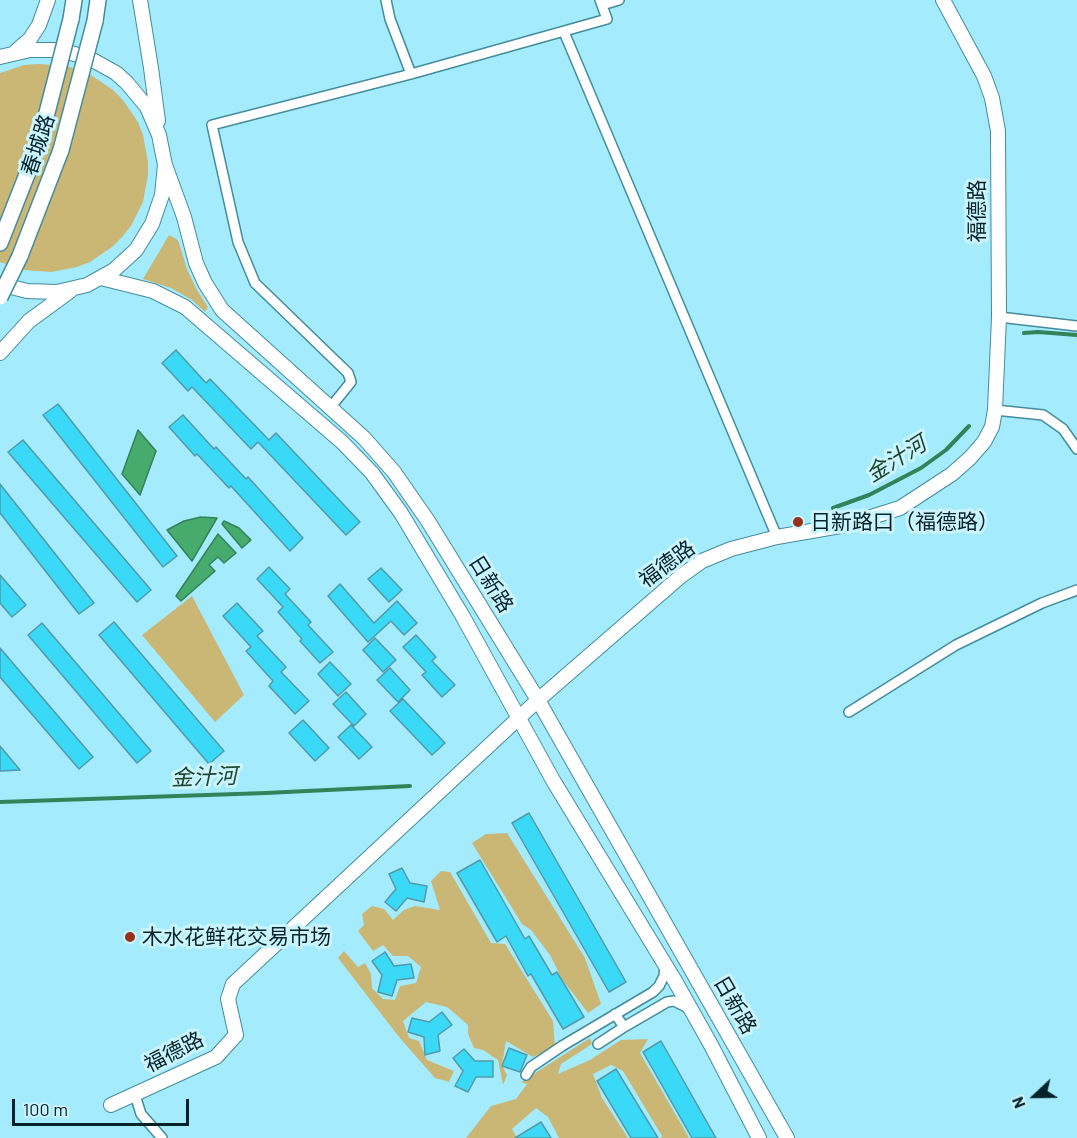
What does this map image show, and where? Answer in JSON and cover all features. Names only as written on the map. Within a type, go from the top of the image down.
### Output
[{"type":"main road","points":[[15,52],[30,39],[48,0]]},
{"type":"main road","name":"春城路","points":[[0,243],[39,144],[74,0]]},
{"type":"main road","name":"春城路","points":[[0,297],[21,256],[60,150],[95,21],[98,0]]},
{"type":"main road","points":[[0,353],[29,321],[72,289],[100,278],[125,261],[136,250],[152,224],[162,195],[165,165],[140,0]]},
{"type":"main road","name":"福德路","points":[[111,1105],[216,1057],[236,1035],[228,999],[233,984],[519,717],[681,576],[702,561],[731,549],[777,537],[846,525],[900,508],[952,474],[984,442],[992,427],[995,410],[999,317],[998,131],[992,98],[984,76],[943,0]]},
{"type":"main road","points":[[0,57],[15,52],[60,50],[75,53],[103,65],[138,95],[147,107],[159,135]]},
{"type":"main road","name":"日新路","points":[[165,165],[184,217],[196,263],[205,284],[222,310],[364,438],[394,472],[428,521],[538,700],[787,1138]]},
{"type":"main road","name":"日新路","points":[[100,278],[153,291],[185,307],[342,442],[372,473],[401,513],[554,782],[691,1009],[759,1138]]},
{"type":"main road","points":[[0,284],[27,291],[72,289]]},
{"type":"main road","name":"日新路","points":[[711,1045],[768,1138]]},
{"type":"main road","name":"日新路","points":[[743,1062],[795,1138]]},
{"type":"street","points":[[386,0],[390,19],[411,74]]},
{"type":"street","points":[[330,408],[351,382],[348,373],[255,283],[238,242],[212,125],[411,74],[607,19],[601,3],[619,0]]},
{"type":"street","points":[[564,32],[777,537]]},
{"type":"street","points":[[999,317],[1077,326]]},
{"type":"street","points":[[995,410],[1043,415],[1063,429],[1077,449]]},
{"type":"street","points":[[849,712],[956,645],[1042,603],[1077,590]]},
{"type":"street","points":[[526,1074],[531,1067],[659,986],[664,976],[665,965]]},
{"type":"street","points":[[598,1044],[666,1002],[674,1001],[691,1009]]},
{"type":"street","points":[[615,1014],[624,1027]]},
{"type":"street","points":[[135,1095],[141,1114],[162,1138]]},
{"type":"shaded area","points":[[38,64],[78,69],[113,90],[138,122],[148,162],[143,202],[131,226],[122,237],[90,262],[51,272],[24,270],[0,262],[0,73],[24,65]]},
{"type":"shaded area","points":[[169,235],[178,240],[187,269],[208,307],[205,312],[192,300],[171,288],[143,279]]},
{"type":"shaded area","points":[[138,430],[156,451],[140,495],[122,474]]},
{"type":"shaded area","points":[[201,517],[217,518],[192,561],[167,530],[184,521]]},
{"type":"shaded area","points":[[224,521],[239,528],[251,540],[242,548],[222,524]]},
{"type":"shaded area","points":[[218,534],[236,553],[224,563],[218,557],[209,565],[215,571],[181,601],[176,596]]},
{"type":"shaded area","points":[[192,596],[244,695],[215,722],[142,635]]},
{"type":"shaded area","points":[[507,833],[585,958],[601,1004],[588,1013],[562,979],[550,955],[531,930],[522,924],[472,843],[486,834]]},
{"type":"shaded area","points":[[441,871],[450,872],[491,943],[505,944],[553,1021],[555,1047],[533,1057],[506,1041],[502,1065],[507,1075],[503,1085],[498,1060],[483,1050],[474,1048],[468,1034],[468,1025],[447,1007],[426,1002],[403,1021],[409,1038],[419,1041],[427,1060],[454,1071],[449,1082],[435,1078],[399,1037],[338,958],[344,951],[358,967],[365,963],[371,974],[372,988],[383,999],[395,1000],[400,986],[416,983],[421,967],[408,956],[393,956],[383,945],[373,951],[358,931],[364,925],[362,914],[372,906],[384,909],[393,920],[404,910],[415,906],[440,910],[431,881]]},
{"type":"shaded area","points":[[590,1038],[592,1044],[561,1064],[558,1074],[590,1060],[621,1040],[648,1039],[640,1053],[689,1138],[661,1138],[662,1136],[623,1071],[611,1065],[593,1074],[602,1098],[628,1138],[559,1138],[548,1117],[536,1108],[512,1129],[517,1138],[466,1138],[491,1106],[516,1099],[527,1084],[521,1082]]},
{"type":"building","points":[[176,350],[206,383],[210,379],[269,440],[276,433],[360,522],[346,535],[258,442],[251,449],[192,387],[188,391],[162,363]]},
{"type":"building","points":[[58,404],[177,556],[163,567],[43,415]]},
{"type":"building","points":[[183,415],[214,449],[216,447],[246,479],[248,477],[303,538],[290,551],[231,486],[229,488],[197,454],[195,456],[169,427]]},
{"type":"building","points":[[23,440],[151,590],[137,602],[8,452]]},
{"type":"building","points":[[0,484],[94,603],[79,614],[0,513]]},
{"type":"building","points":[[269,567],[290,589],[285,594],[311,622],[308,625],[333,652],[320,663],[278,612],[283,607],[257,579]]},
{"type":"building","points":[[381,568],[402,590],[389,602],[368,579]]},
{"type":"building","points":[[0,575],[26,605],[12,617],[0,603]]},
{"type":"building","points":[[340,584],[374,623],[397,601],[417,623],[404,635],[391,621],[368,642],[328,596]]},
{"type":"building","points":[[237,603],[263,631],[257,636],[286,667],[281,672],[309,701],[295,714],[269,686],[273,681],[246,651],[251,647],[223,616]]},
{"type":"building","points":[[114,622],[224,751],[209,764],[99,635]]},
{"type":"building","points":[[42,623],[151,751],[137,763],[28,635]]},
{"type":"building","points":[[416,635],[436,657],[432,661],[455,685],[442,697],[422,675],[426,672],[403,647]]},
{"type":"building","points":[[375,638],[396,660],[383,672],[363,650]]},
{"type":"building","points":[[0,648],[93,757],[79,769],[0,677]]},
{"type":"building","points":[[330,662],[351,684],[338,696],[318,674]]},
{"type":"building","points":[[390,668],[410,690],[398,702],[377,680]]},
{"type":"building","points":[[346,692],[366,714],[354,726],[333,704]]},
{"type":"building","points":[[403,699],[445,743],[432,755],[390,711]]},
{"type":"building","points":[[303,720],[329,748],[315,761],[289,733]]},
{"type":"building","points":[[351,725],[372,747],[359,759],[338,737]]},
{"type":"building","points":[[0,746],[20,770],[0,771]]},
{"type":"building","points":[[529,813],[626,982],[609,992],[512,823]]},
{"type":"building","points":[[480,860],[525,939],[529,936],[552,975],[557,972],[584,1017],[563,1029],[531,974],[528,976],[506,936],[497,942],[457,873]]},
{"type":"building","points":[[402,868],[410,883],[427,886],[424,902],[407,898],[396,911],[385,902],[396,889],[389,874]]},
{"type":"building","points":[[385,952],[394,966],[411,964],[414,978],[397,980],[392,996],[378,992],[382,975],[372,961]]},
{"type":"building","points":[[442,1012],[452,1025],[438,1035],[440,1051],[425,1055],[424,1037],[408,1032],[412,1018],[429,1022]]},
{"type":"building","points":[[661,1041],[716,1138],[692,1138],[643,1052]]},
{"type":"building","points":[[509,1048],[527,1055],[520,1072],[502,1066]]},
{"type":"building","points":[[464,1049],[475,1061],[493,1061],[493,1077],[476,1077],[468,1092],[455,1086],[463,1071],[453,1058]]},
{"type":"building","points":[[616,1069],[658,1138],[631,1138],[597,1081]]},
{"type":"building","points":[[541,1122],[551,1138],[515,1138]]},
{"type":"waterway","name":"金汁河","points":[[1024,333],[1077,335]]},
{"type":"waterway","name":"金汁河","points":[[833,508],[869,495],[921,468],[946,450],[969,426]]},
{"type":"waterway","name":"金汁河","points":[[0,802],[410,786]]},
{"type":"place","name":"日新路口（福德路）","points":[[798,522]]},
{"type":"place","name":"木水花鲜花交易市场","points":[[130,937]]}]
